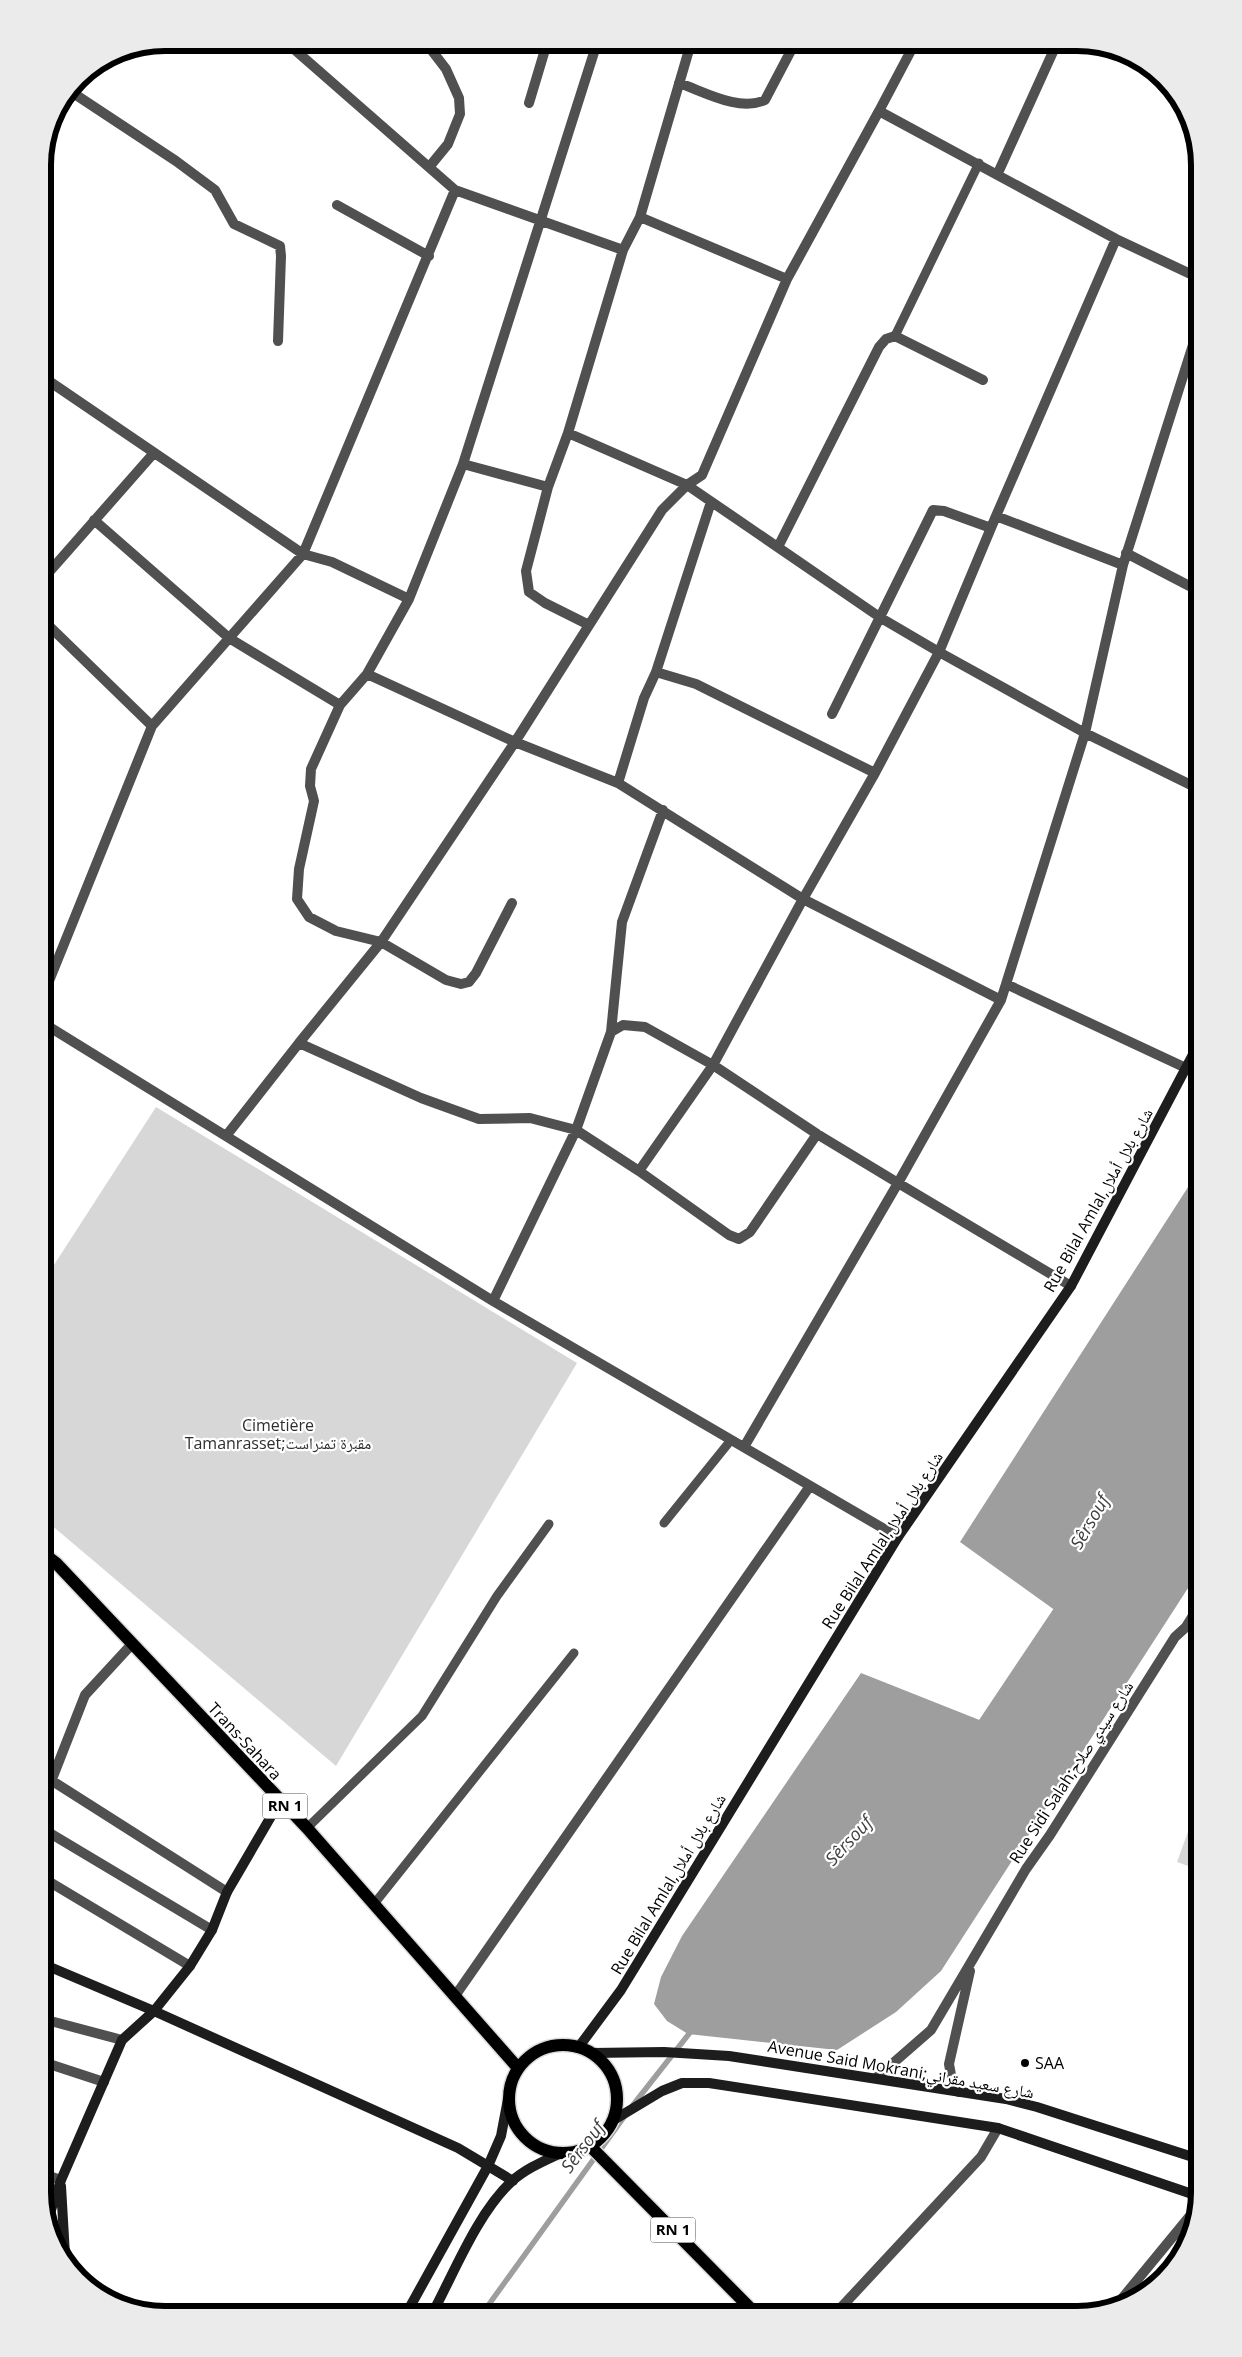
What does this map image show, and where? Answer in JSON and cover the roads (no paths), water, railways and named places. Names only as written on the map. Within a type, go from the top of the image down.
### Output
[{"type":"main road","name":"Trans-Sahara","points":[[51,1559],[307,1828],[518,2068]]},
{"type":"main road","points":[[562,2045],[578,2048],[590,2053],[602,2062],[616,2088],[617,2105],[612,2121],[603,2135],[590,2146],[576,2151],[561,2153],[546,2151],[531,2143],[519,2131],[511,2116],[508,2099],[511,2083],[518,2068],[530,2056],[545,2048],[562,2045]]},
{"type":"main road","name":"RN 1","points":[[590,2146],[748,2306]]},
{"type":"street","points":[[297,51],[455,190],[623,250]]},
{"type":"street","points":[[430,166],[448,144],[460,114],[459,98],[446,69],[435,51]]},
{"type":"street","points":[[529,103],[545,51]]},
{"type":"street","points":[[512,903],[476,973],[468,982],[461,984],[446,980],[381,942],[336,931],[309,917],[297,899],[299,869],[314,801],[310,786],[311,769],[340,705],[368,674],[409,599],[463,464],[594,51]]},
{"type":"street","points":[[589,625],[545,603],[529,592],[526,570],[548,487],[568,433],[623,250],[640,217],[689,51]]},
{"type":"street","points":[[679,83],[741,104],[757,104],[765,100],[791,51]]},
{"type":"street","points":[[226,1136],[381,942],[515,742],[662,510],[687,485],[702,475],[787,279],[911,51]]},
{"type":"street","points":[[998,173],[1053,51]]},
{"type":"street","points":[[76,95],[215,190],[225,204],[234,224],[280,246],[282,256],[278,341]]},
{"type":"street","points":[[879,110],[1116,238],[1191,274]]},
{"type":"street","points":[[51,976],[152,726],[303,554],[455,190]]},
{"type":"street","points":[[338,205],[429,256]]},
{"type":"street","points":[[640,217],[787,279]]},
{"type":"street","points":[[639,1171],[713,1064],[803,899],[875,773],[939,652],[1116,238]]},
{"type":"street","points":[[778,547],[879,347],[886,339],[895,336],[983,380]]},
{"type":"street","points":[[744,1448],[898,1183],[1001,1000],[1085,734],[1126,553],[1191,354]]},
{"type":"street","points":[[51,383],[153,454],[303,554],[332,562],[409,599]]},
{"type":"street","points":[[568,433],[687,485],[881,618],[1085,734],[1191,785]]},
{"type":"street","points":[[51,570],[153,454]]},
{"type":"street","points":[[463,464],[548,487]]},
{"type":"street","points":[[618,783],[644,698],[656,672],[711,502]]},
{"type":"street","points":[[832,714],[933,510],[944,511],[991,528]]},
{"type":"street","points":[[996,516],[1123,565]]},
{"type":"street","points":[[94,520],[229,638],[340,705]]},
{"type":"street","points":[[1126,553],[1191,586]]},
{"type":"street","points":[[51,628],[152,726]]},
{"type":"street","points":[[656,672],[696,684],[875,773]]},
{"type":"street","points":[[368,674],[515,742],[618,783],[803,899],[1001,1000]]},
{"type":"street","points":[[493,1301],[576,1130],[611,1032],[622,922],[663,810]]},
{"type":"street","points":[[1006,984],[1186,1068]]},
{"type":"street","points":[[611,1032],[623,1025],[645,1027],[713,1064],[817,1134],[1071,1286]]},
{"type":"street","points":[[51,1028],[493,1301],[898,1537]]},
{"type":"street","points":[[299,1043],[421,1098],[480,1119],[530,1118],[576,1130],[639,1171],[729,1235],[740,1239],[750,1232],[817,1134]]},
{"type":"street","name":"Rue Bilal Amlal,شارع بلال أملال","points":[[578,2048],[620,1990],[898,1537],[1071,1286],[1191,1059]]},
{"type":"street","points":[[455,1996],[810,1486]]},
{"type":"street","name":"Rue Sidi Salah;شارع سيدي صلاح","points":[[876,2078],[931,2030],[1026,1869],[1055,1827],[1175,1638],[1191,1620]]},
{"type":"street","points":[[51,1768],[85,1695],[132,1644]]},
{"type":"street","points":[[51,1780],[227,1892]]},
{"type":"street","points":[[52,2206],[60,2180],[122,2040],[154,2011],[190,1966],[212,1930],[227,1892],[280,1801]]},
{"type":"street","points":[[51,1834],[212,1930]]},
{"type":"street","points":[[51,1883],[190,1966]]},
{"type":"street","name":"Rue Sidi Salah;شارع سيدي صلاح","points":[[959,2092],[951,2075],[949,2064],[974,1958]]},
{"type":"street","points":[[51,1968],[154,2011],[458,2148],[513,2181]]},
{"type":"street","points":[[51,2021],[122,2040]]},
{"type":"street","name":"Avenue Said Mokrani;شارع سعيد مقراني","points":[[590,2053],[664,2052],[715,2055],[959,2092],[1037,2107],[1191,2156]]},
{"type":"street","points":[[51,2065],[104,2082]]},
{"type":"street","points":[[612,2121],[662,2091],[682,2083],[710,2083],[998,2128],[1191,2194]]},
{"type":"street","points":[[410,2306],[488,2166],[501,2136],[508,2099]]},
{"type":"street","points":[[842,2306],[981,2157],[998,2128]]},
{"type":"street","points":[[436,2306],[486,2213],[513,2181],[536,2165],[561,2153]]},
{"type":"street","points":[[51,2177],[60,2180]]},
{"type":"street","points":[[60,2180],[64,2244]]},
{"type":"street","points":[[1127,2294],[1187,2219]]},
{"type":"lane","points":[[895,336],[979,163]]},
{"type":"lane","points":[[664,1523],[731,1440]]},
{"type":"lane","points":[[307,1828],[422,1716],[497,1596],[549,1524]]},
{"type":"lane","points":[[374,1904],[574,1653]]},
{"type":"water","points":[[1191,1182],[1191,1583],[941,1971],[896,2012],[837,2050],[688,2034],[667,2021],[654,2004],[661,1977],[682,1936],[861,1673],[982,1721],[1056,1611],[960,1542]]},
{"type":"waterway","name":"Sêrsouf","points":[[979,1725],[1056,1610]]},
{"type":"waterway","name":"Sêrsouf","points":[[633,2105],[692,2030]]},
{"type":"waterway","name":"Sêrsouf","points":[[488,2306],[624,2117]]},
{"type":"place","name":"SAA","points":[[1025,2063]]},
{"type":"park label","name":"Cimetière Tamanrasset;مقبرة تمنراست","points":[[278,1434]]}]
